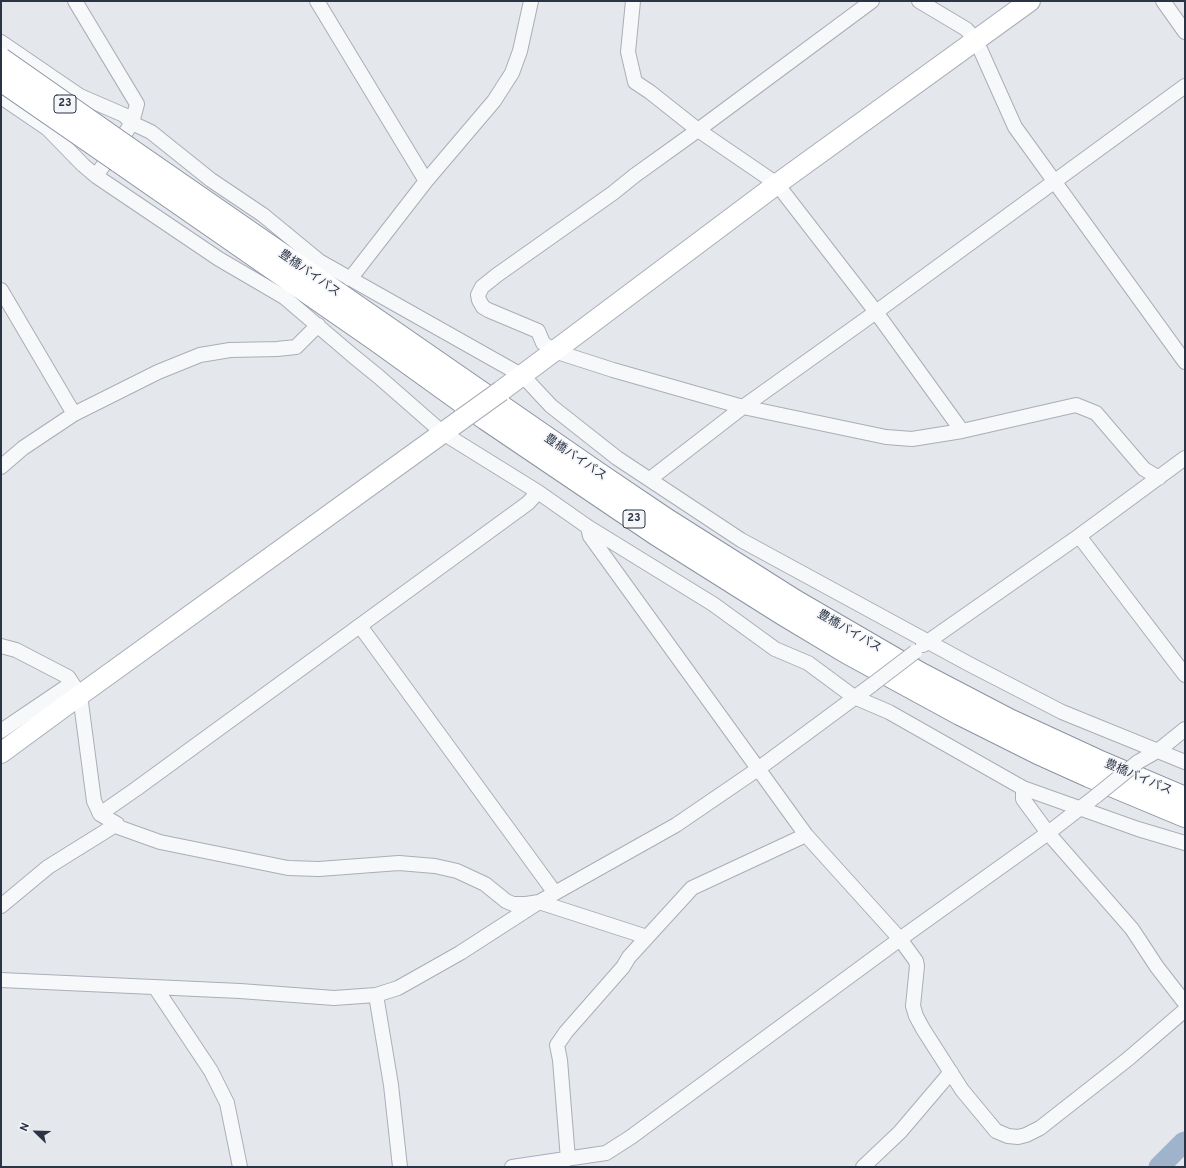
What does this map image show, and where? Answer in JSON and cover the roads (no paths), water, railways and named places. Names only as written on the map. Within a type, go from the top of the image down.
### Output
[{"type":"highway","name":"豊橋バイパス","points":[[1,59],[123,155],[346,320],[505,432],[656,534],[848,653],[974,721],[1053,760],[1185,816]]},
{"type":"highway","name":"豊橋バイパス","points":[[1,80],[123,155],[667,520],[795,601],[919,673],[1009,720],[1098,761],[1185,798]]},
{"type":"street","points":[[75,1],[137,104],[132,122],[96,176]]},
{"type":"street","points":[[317,1],[426,181]]},
{"type":"street","points":[[350,279],[426,181],[494,101],[512,73],[520,51],[531,1]]},
{"type":"street","points":[[633,1],[628,52],[635,82],[698,130],[777,184],[876,312],[962,430]]},
{"type":"street","points":[[872,1],[482,287],[478,295],[483,307],[538,332],[543,343],[554,351],[743,407],[886,437],[912,439],[962,430],[1076,405],[1096,413],[1144,469],[1159,478]]},
{"type":"street","points":[[919,1],[966,29],[976,40],[1015,127],[1185,362]]},
{"type":"street","points":[[1,753],[76,689],[523,376],[554,351],[777,184],[1030,1]]},
{"type":"street","points":[[1162,1],[1185,32]]},
{"type":"street","points":[[1,42],[80,96],[124,115],[132,122],[151,132],[211,180],[263,215],[319,261],[523,376],[552,406],[617,458],[741,540],[969,664],[1062,712],[1159,750],[1185,762]]},
{"type":"street","points":[[650,479],[743,407],[876,312],[1185,86]]},
{"type":"street","points":[[1,97],[48,130],[74,157],[96,176],[220,259],[284,297],[443,433],[538,492],[588,527],[713,604],[775,649],[808,663],[854,697],[889,712],[1023,788],[1138,829],[1185,843]]},
{"type":"street","points":[[1,290],[74,414]]},
{"type":"street","points":[[1,467],[23,448],[74,414],[158,372],[200,355],[230,350],[296,347],[318,325]]},
{"type":"street","points":[[1,980],[240,991],[334,998],[376,995],[398,988],[454,957],[539,902],[676,824],[758,769],[873,684],[928,641],[1079,536],[1185,458]]},
{"type":"street","points":[[100,814],[528,503],[538,492]]},
{"type":"street","points":[[588,527],[590,536],[806,836],[900,939],[916,961],[917,966],[914,1006],[916,1016],[962,1090],[996,1131],[1008,1136],[1026,1135],[1045,1124],[1128,1059],[1185,1010]]},
{"type":"street","points":[[1079,536],[1185,675]]},
{"type":"street","points":[[360,626],[555,893]]},
{"type":"street","points":[[1,646],[16,650],[68,677],[76,689],[94,801],[100,814],[117,824],[118,827],[160,842],[288,868],[319,869],[399,863],[435,866],[457,871],[485,884],[506,901],[513,904],[539,902],[647,937]]},
{"type":"street","points":[[1,731],[76,689]]},
{"type":"street","points":[[512,1167],[606,1153],[631,1137],[900,939],[1048,833],[1138,762],[1159,750],[1185,729]]},
{"type":"street","points":[[1023,788],[1024,799],[1048,833],[1132,929],[1157,967],[1185,1003]]},
{"type":"street","points":[[1,906],[48,867],[117,824]]},
{"type":"street","points":[[568,1159],[557,1046],[566,1032],[647,937],[692,888],[806,836]]},
{"type":"street","points":[[156,987],[211,1072],[227,1102],[240,1167]]},
{"type":"street","points":[[376,995],[391,1085],[400,1167]]},
{"type":"street","points":[[863,1167],[900,1132],[951,1072]]},
{"type":"waterway","points":[[1159,1167],[1185,1142]]}]
